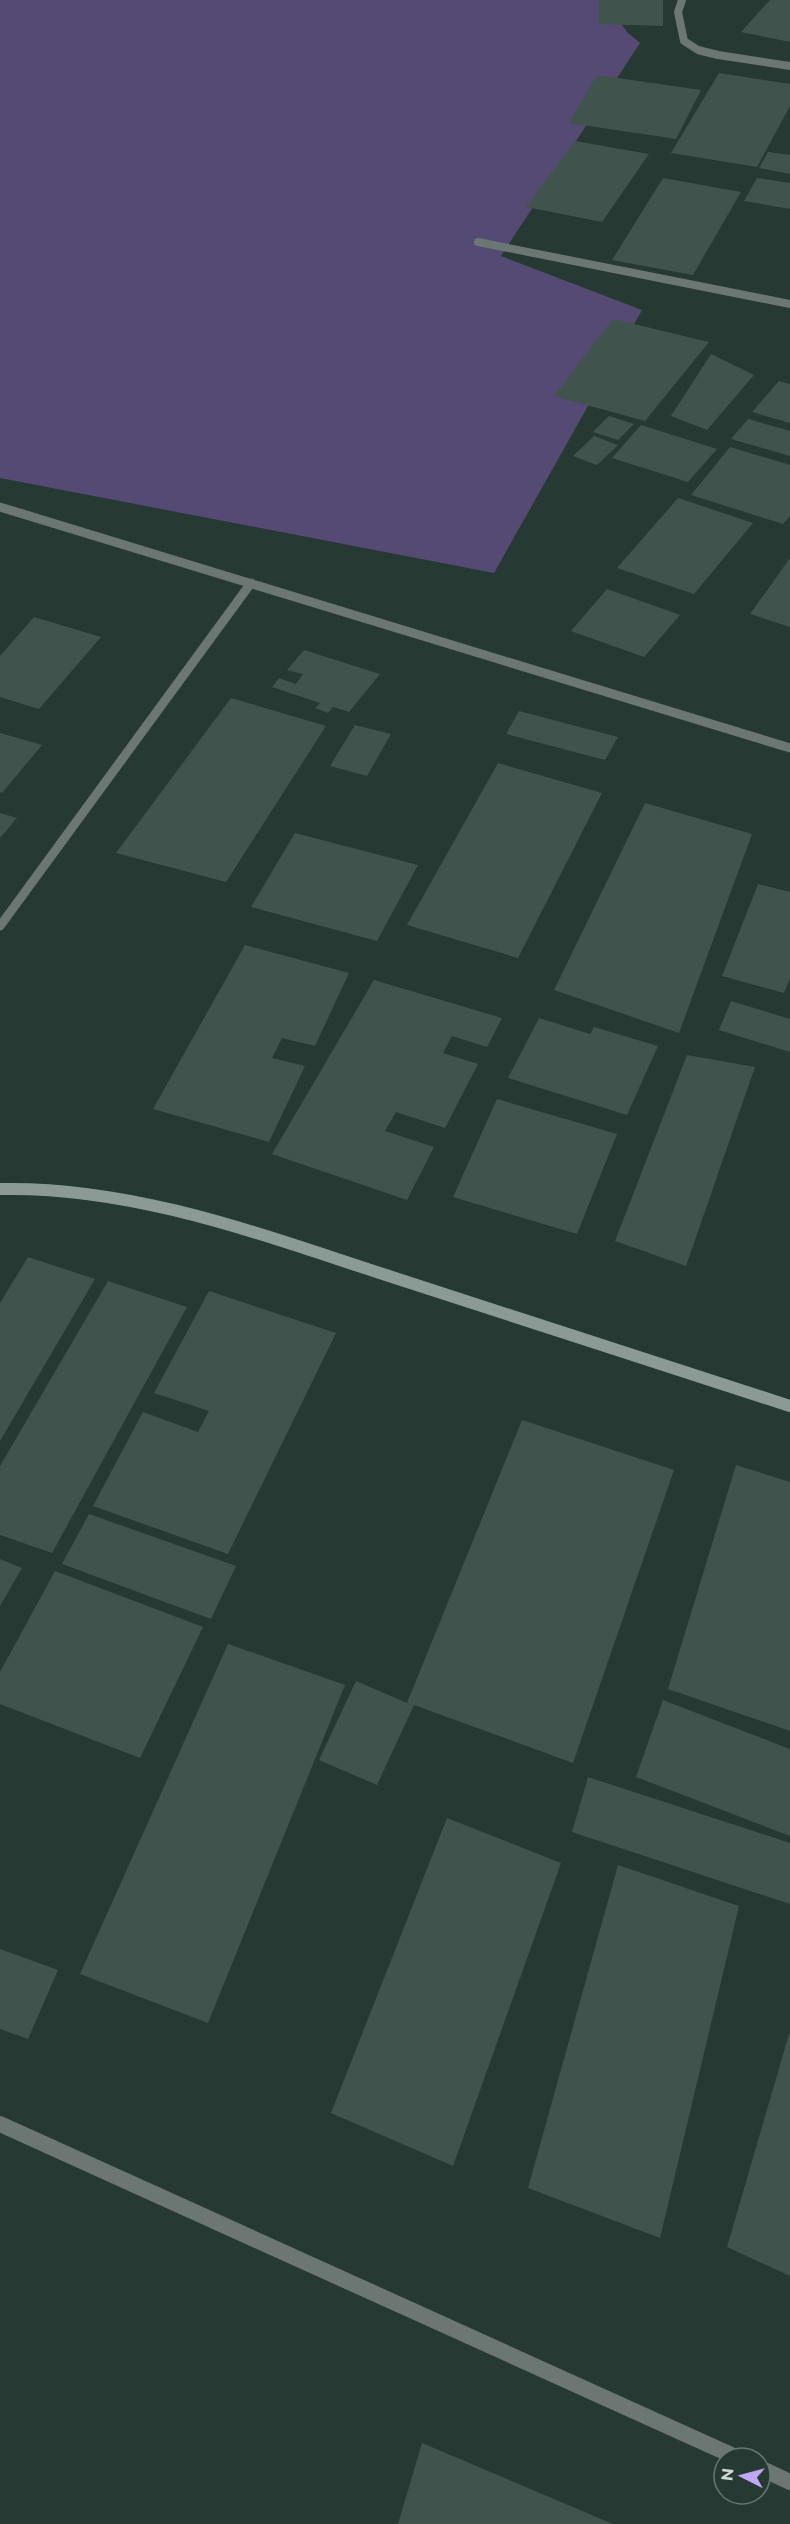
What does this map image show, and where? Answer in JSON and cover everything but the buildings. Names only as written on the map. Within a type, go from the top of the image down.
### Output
[{"type":"street","points":[[682,0],[678,12],[684,41],[698,50],[790,66]]},
{"type":"street","points":[[478,242],[790,304]]},
{"type":"street","points":[[0,507],[790,748]]},
{"type":"street","points":[[0,926],[251,583]]},
{"type":"street","points":[[0,1189],[44,1188],[148,1202],[340,1260],[790,1406]]},
{"type":"street","points":[[0,2124],[712,2446]]},
{"type":"street","points":[[772,2474],[790,2482]]},
{"type":"shaded area","points":[[0,0],[605,0],[627,32],[640,43],[501,256],[642,310],[494,573],[0,478]]}]
